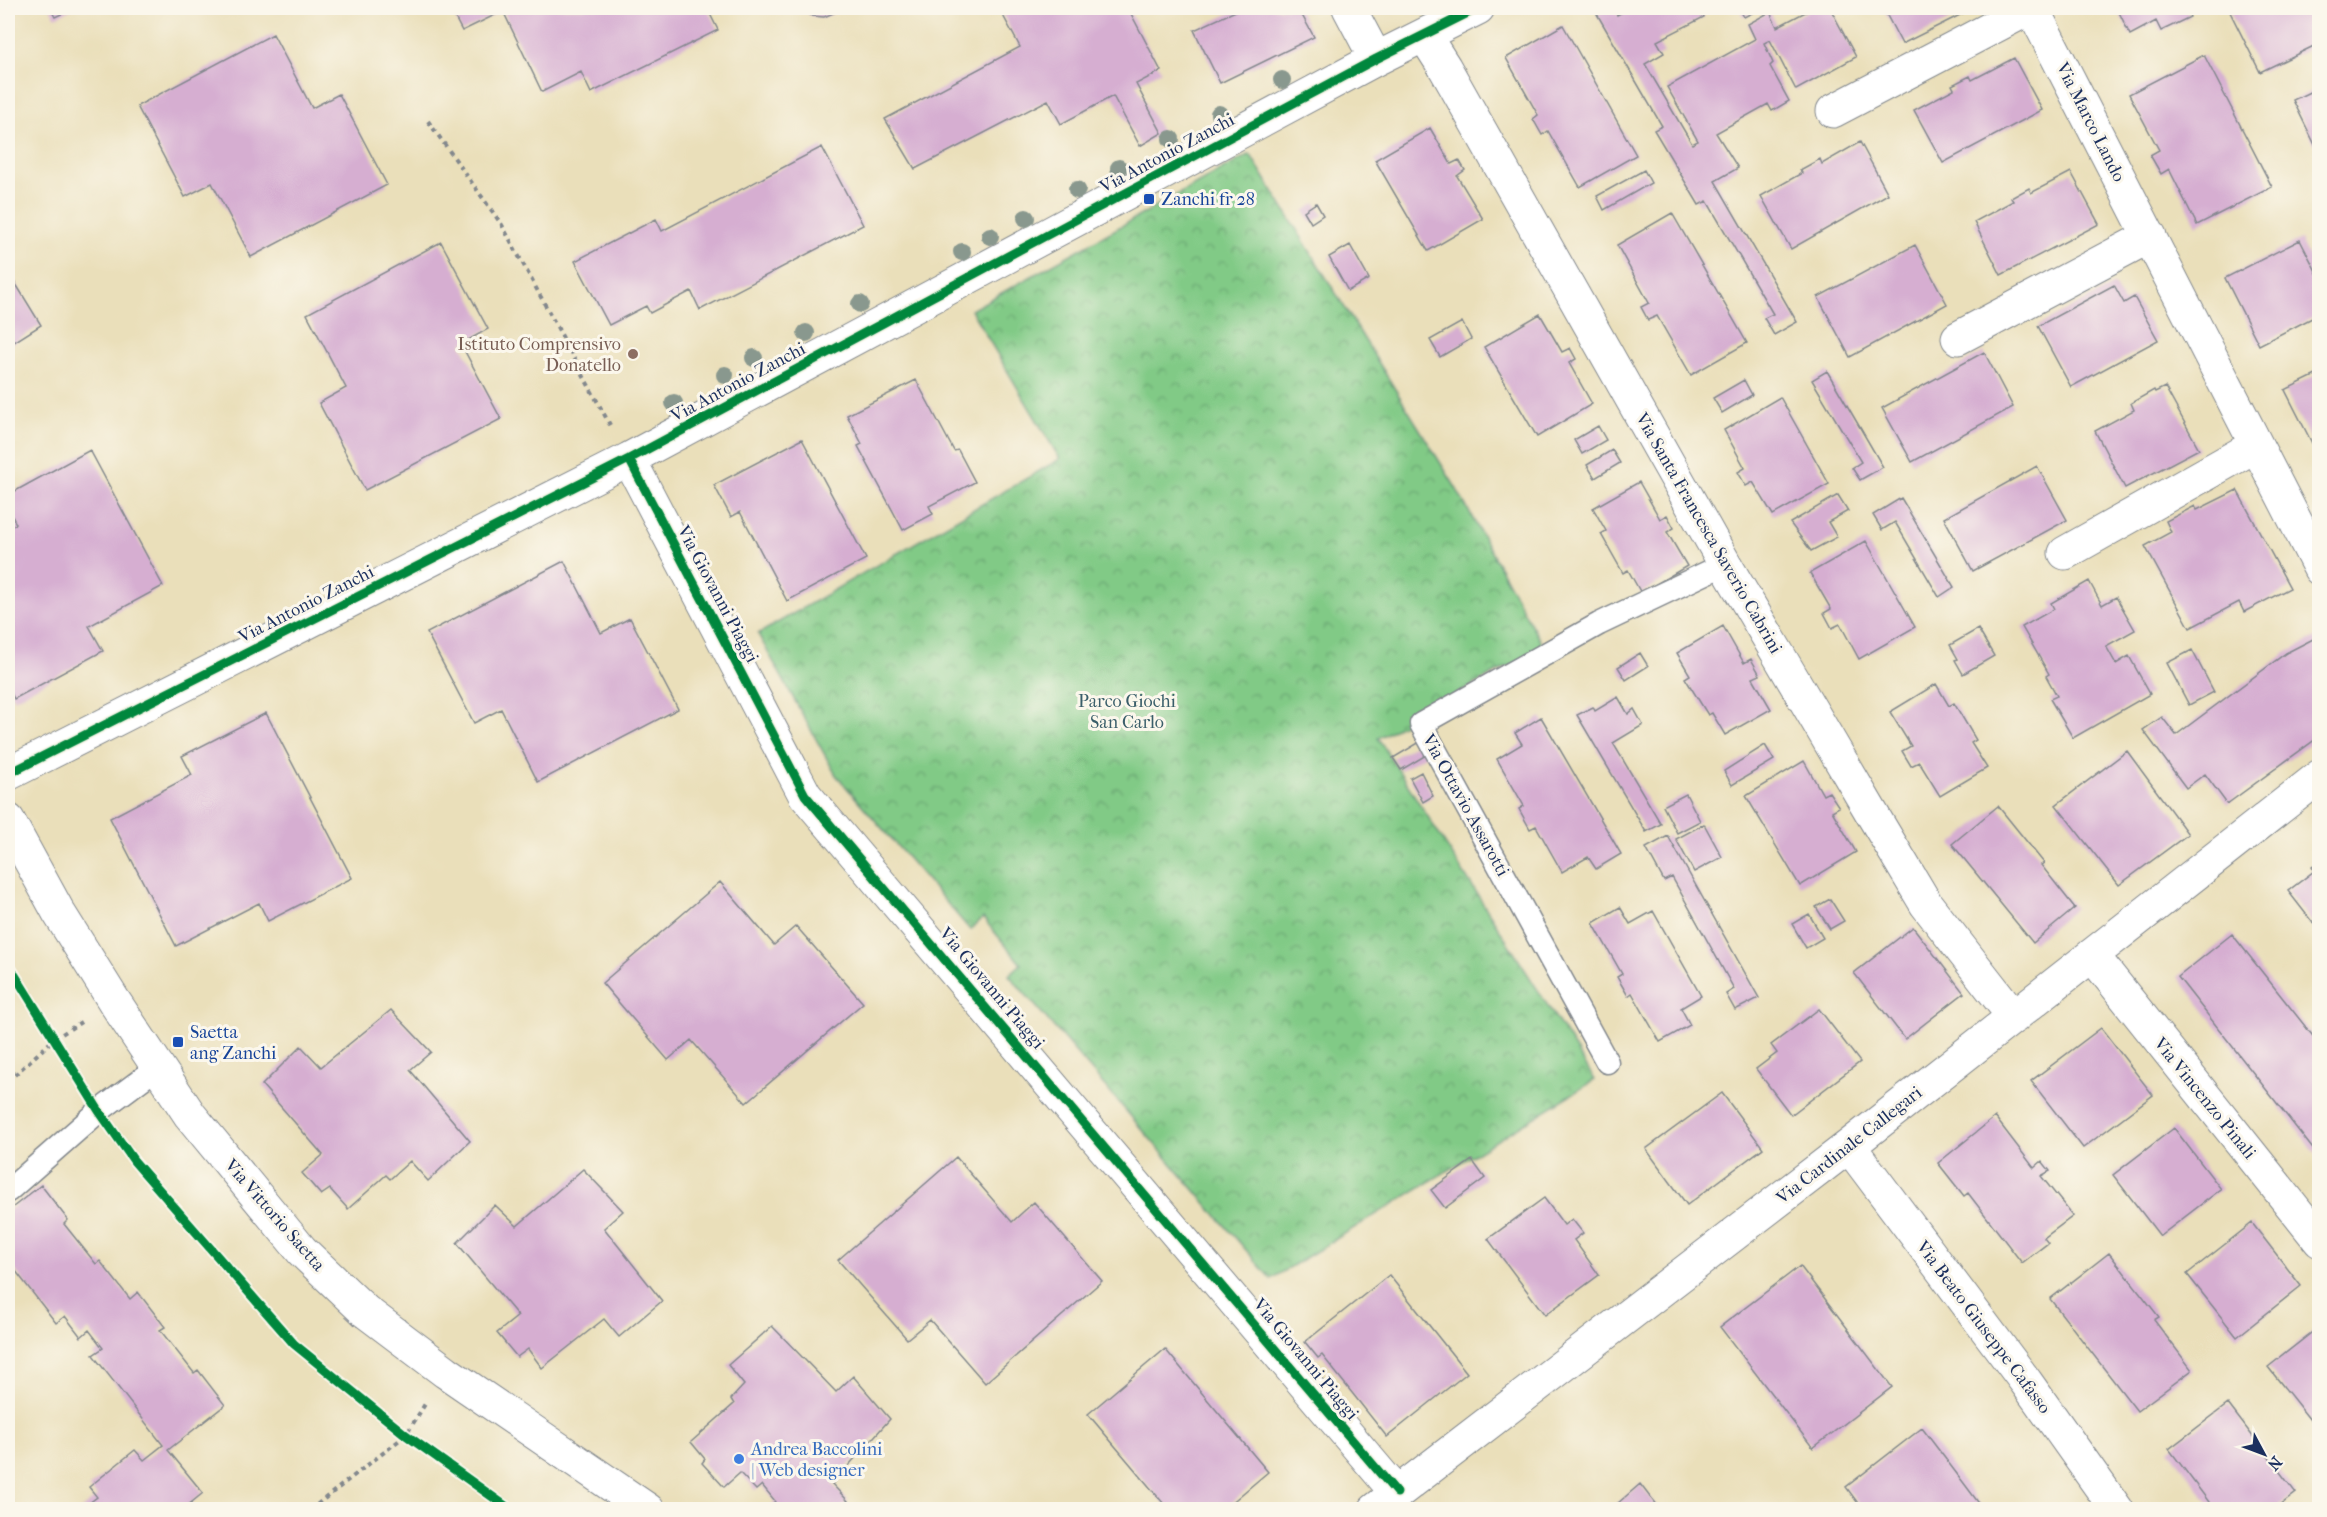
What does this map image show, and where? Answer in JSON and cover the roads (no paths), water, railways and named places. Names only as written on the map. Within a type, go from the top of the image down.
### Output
[{"type":"street","points":[[1349,8],[1376,59]]},
{"type":"street","name":"Via Antonio Zanchi","points":[[8,774],[622,447],[1478,8]]},
{"type":"street","name":"Via Marco Lando","points":[[1833,111],[2031,8],[2319,569]]},
{"type":"street","name":"Via Santa Francesca Saverio Cabrini","points":[[1424,35],[1445,68],[1725,564],[1926,903],[2014,1017]]},
{"type":"street","points":[[1958,338],[2150,236]]},
{"type":"street","points":[[2065,553],[2255,446]]},
{"type":"street","name":"Via Giovanni Piaggi","points":[[622,447],[805,795],[1386,1501]]},
{"type":"street","name":"Via Cardinale Callegari","points":[[1386,1501],[1849,1146],[2319,776]]},
{"type":"street","name":"Via Vittorio Saetta","points":[[8,820],[59,913],[190,1115],[302,1251],[365,1311],[446,1372],[648,1509]]},
{"type":"street","name":"Via Vincenzo Pinali","points":[[2092,955],[2319,1241]]},
{"type":"street","name":"Via Beato Giuseppe Cafasso","points":[[1849,1146],[2117,1509]]},
{"type":"lane","name":"Via Ottavio Assarotti","points":[[1607,1062],[1421,724],[1599,624],[1725,564]]},
{"type":"lane","points":[[8,1191],[99,1111],[158,1067]]},
{"type":"place","name":"Zanchi fr 28","points":[[1149,199]]},
{"type":"place","name":"Istituto Comprensivo Donatello","points":[[633,354]]},
{"type":"place","name":"Saetta ang Zanchi","points":[[178,1042]]},
{"type":"place","name":"Andrea Baccolini | Web designer","points":[[739,1459]]},
{"type":"park label","name":"Parco Giochi San Carlo","points":[[1127,711]]}]
